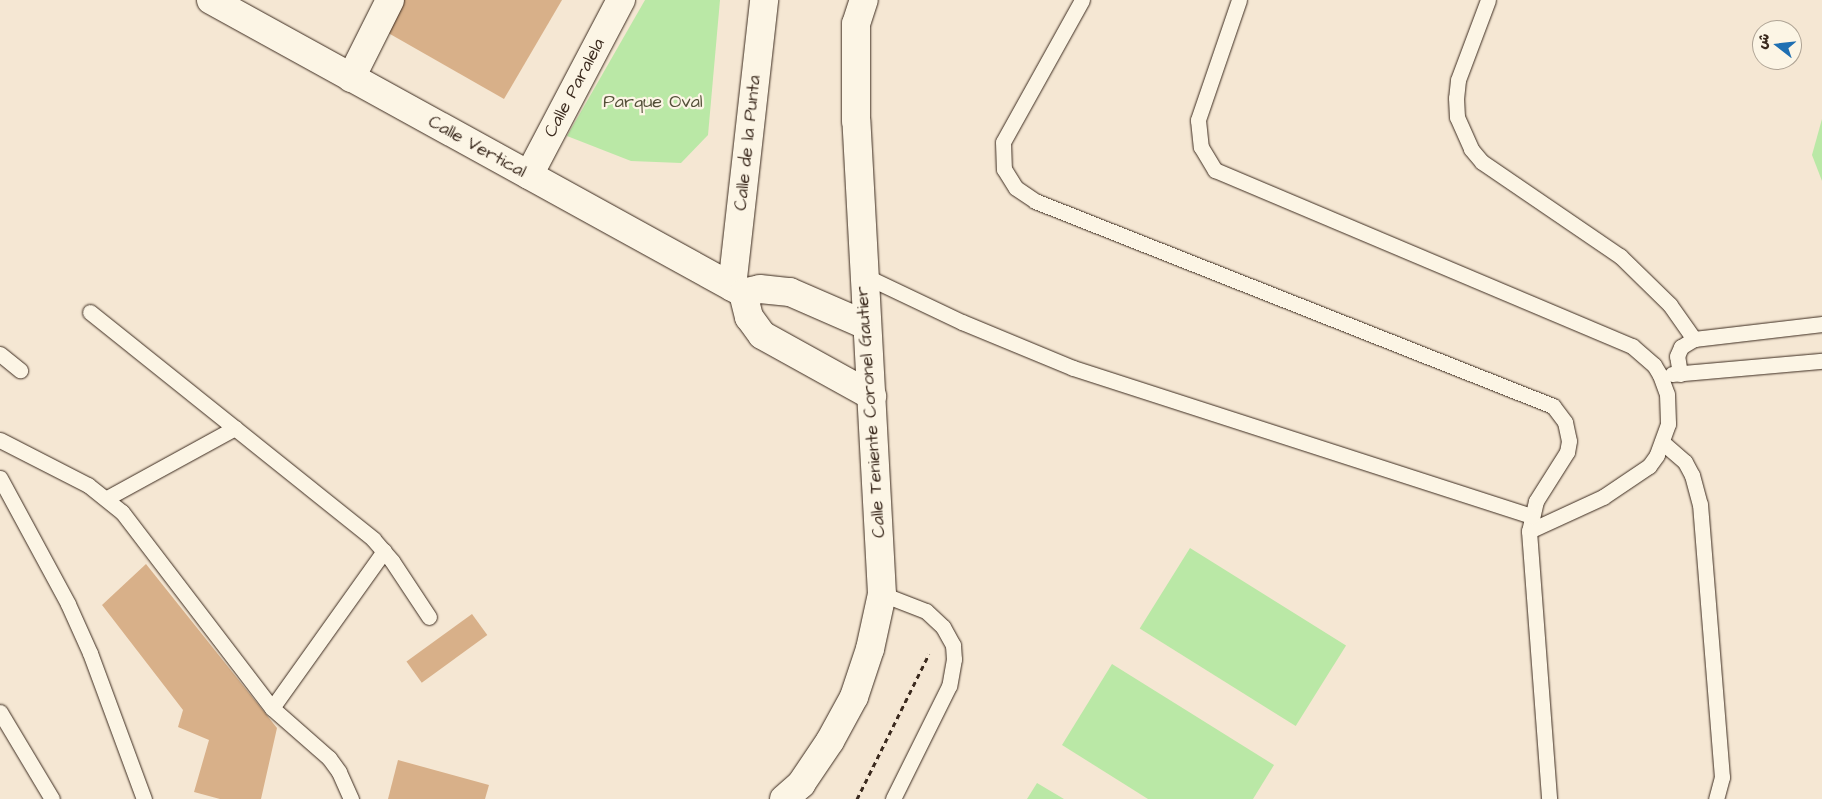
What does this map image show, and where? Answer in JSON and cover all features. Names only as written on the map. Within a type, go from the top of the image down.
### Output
[{"type":"street","name":"Calle Vertical","points":[[211,0],[738,290]]},
{"type":"street","points":[[351,78],[390,0]]},
{"type":"street","name":"Calle Paralela","points":[[529,175],[622,0]]},
{"type":"street","name":"Calle de la Punta","points":[[764,0],[738,290],[749,317],[762,335],[872,396]]},
{"type":"street","name":"Calle Teniente Coronel Gautier","points":[[784,799],[801,784],[830,741],[854,697],[870,649],[882,594],[872,396],[863,275],[855,73],[856,24],[864,0]]},
{"type":"street","points":[[738,290],[760,289],[790,292],[866,326]]},
{"type":"lane","points":[[1082,0],[1003,142],[1004,169],[1016,188],[1035,201],[1553,406],[1568,431],[1567,452],[1543,486],[1532,516],[1529,531],[1549,799]]},
{"type":"lane","points":[[1239,0],[1198,120],[1201,147],[1215,170],[1632,346],[1654,365],[1660,375],[1668,404],[1668,424],[1657,455],[1639,475],[1603,497],[1529,531]]},
{"type":"lane","points":[[1488,0],[1458,80],[1456,98],[1458,117],[1471,149],[1482,162],[1620,256],[1670,306],[1694,338]]},
{"type":"lane","points":[[863,275],[962,322],[1073,368],[1532,516]]},
{"type":"lane","points":[[90,312],[354,522],[384,551],[429,617]]},
{"type":"lane","points":[[1680,374],[1676,356],[1681,347],[1694,338],[1822,324]]},
{"type":"lane","points":[[0,354],[20,370]]},
{"type":"lane","points":[[1660,375],[1822,361]]},
{"type":"lane","points":[[107,498],[236,428]]},
{"type":"lane","points":[[0,440],[107,498],[122,512],[272,708],[329,758],[339,772],[350,799]]},
{"type":"lane","points":[[1662,442],[1685,462],[1697,490],[1700,504],[1722,776],[1716,799]]},
{"type":"lane","points":[[0,478],[68,604],[90,653],[144,799]]},
{"type":"lane","points":[[272,708],[384,551]]},
{"type":"lane","points":[[882,594],[926,611],[943,626],[953,645],[954,659],[949,686],[893,799]]},
{"type":"lane","points":[[0,712],[52,799]]},
{"type":"path","points":[[857,799],[943,626]]},
{"type":"green space","name":"Parque Oval","points":[[645,0],[720,0],[708,135],[681,163],[631,161],[567,136]]},
{"type":"green space","points":[[1822,119],[1822,181],[1812,155]]},
{"type":"green space","points":[[1190,548],[1346,646],[1296,726],[1140,629]]},
{"type":"green space","points":[[1112,664],[1274,765],[1253,799],[1148,799],[1062,745]]},
{"type":"green space","points":[[1037,783],[1064,799],[1027,799]]},
{"type":"building","points":[[402,0],[562,0],[504,99],[383,30]]},
{"type":"building","points":[[146,564],[277,728],[261,799],[220,799],[194,792],[209,740],[178,727],[183,710],[102,605]]},
{"type":"building","points":[[472,614],[487,635],[422,683],[406,662]]},
{"type":"building","points":[[398,760],[489,785],[485,799],[388,799]]}]
